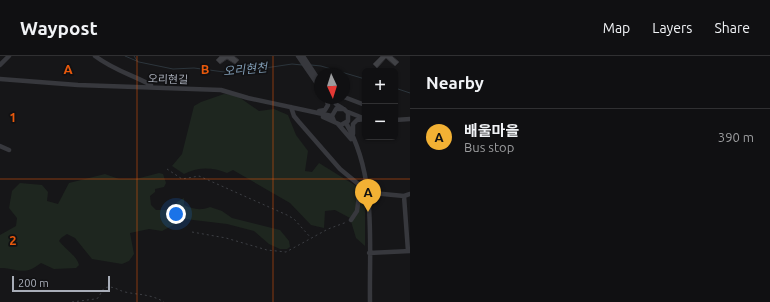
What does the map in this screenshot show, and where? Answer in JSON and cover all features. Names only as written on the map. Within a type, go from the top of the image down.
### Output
[{"type":"street","points":[[0,65],[9,56]]},
{"type":"street","points":[[95,56],[109,66],[151,84],[151,87]]},
{"type":"street","points":[[298,56],[314,77]]},
{"type":"street","points":[[303,56],[314,75]]},
{"type":"street","name":"오리현길","points":[[0,79],[78,85],[222,90],[248,98],[309,110],[334,119]]},
{"type":"street","points":[[350,99],[362,104]]},
{"type":"street","points":[[309,110],[325,110],[328,104]]},
{"type":"street","points":[[330,104],[334,119],[354,142]]},
{"type":"street","points":[[335,104],[351,114],[362,118]]},
{"type":"street","points":[[291,107],[298,122],[340,169],[368,192]]},
{"type":"street","points":[[334,119],[336,109],[344,110]]},
{"type":"street","points":[[344,110],[354,142],[363,161],[368,192],[370,302]]},
{"type":"street","points":[[398,117],[408,120]]},
{"type":"street","points":[[334,119],[347,121],[362,119]]},
{"type":"street","points":[[354,142],[353,124],[357,120],[362,119]]},
{"type":"street","points":[[0,146],[9,150]]},
{"type":"street","points":[[351,220],[360,204],[359,196],[362,192],[404,196],[410,194]]},
{"type":"street","points":[[369,253],[409,251],[404,196]]},
{"type":"path","points":[[167,169],[182,178],[195,176],[209,180],[230,191],[287,215],[294,219],[311,239]]},
{"type":"path","points":[[192,232],[226,238],[279,252],[292,250],[328,229],[351,220]]},
{"type":"path","points":[[72,302],[98,298],[104,288],[113,287],[124,292],[152,295],[164,302]]},
{"type":"shaded area","points":[[224,94],[236,95],[259,111],[274,109],[288,115],[296,135],[308,151],[305,171],[312,172],[319,163],[361,189],[365,196],[365,246],[356,238],[350,218],[335,210],[325,211],[324,228],[311,225],[290,203],[233,170],[227,173],[210,169],[200,169],[184,174],[172,166],[182,154],[194,106]]},
{"type":"shaded area","points":[[159,173],[163,174],[166,183],[164,187],[155,189],[155,192],[150,196],[151,205],[156,210],[173,210],[177,202],[184,198],[184,205],[190,208],[200,209],[210,207],[222,211],[232,218],[280,230],[289,241],[290,247],[287,249],[280,249],[269,244],[254,231],[227,224],[185,219],[162,231],[149,229],[130,233],[134,254],[129,261],[122,264],[92,259],[75,238],[67,234],[59,241],[78,262],[79,265],[76,268],[54,269],[41,263],[30,270],[25,271],[0,268],[0,235],[16,226],[17,218],[9,208],[12,191],[20,183],[42,185],[48,192],[47,201],[58,204],[69,183],[105,174],[119,179],[136,179]]},
{"type":"building","points":[[220,56],[234,56],[239,60],[235,64],[227,59],[220,64],[216,60]]},
{"type":"building","points":[[381,56],[392,56],[399,62],[395,66],[386,58],[377,68],[373,64]]},
{"type":"waterway","name":"오리현천","points":[[125,56],[139,62],[173,69],[194,68],[232,73],[292,64],[302,65]]},
{"type":"waterway","name":"오리현천","points":[[134,56],[138,62]]},
{"type":"waterway","name":"오리현천","points":[[311,65],[321,66],[362,78]]},
{"type":"waterway","name":"오리현천","points":[[398,89],[410,93]]},
{"type":"place","name":"배울마을","points":[[368,212]]}]
